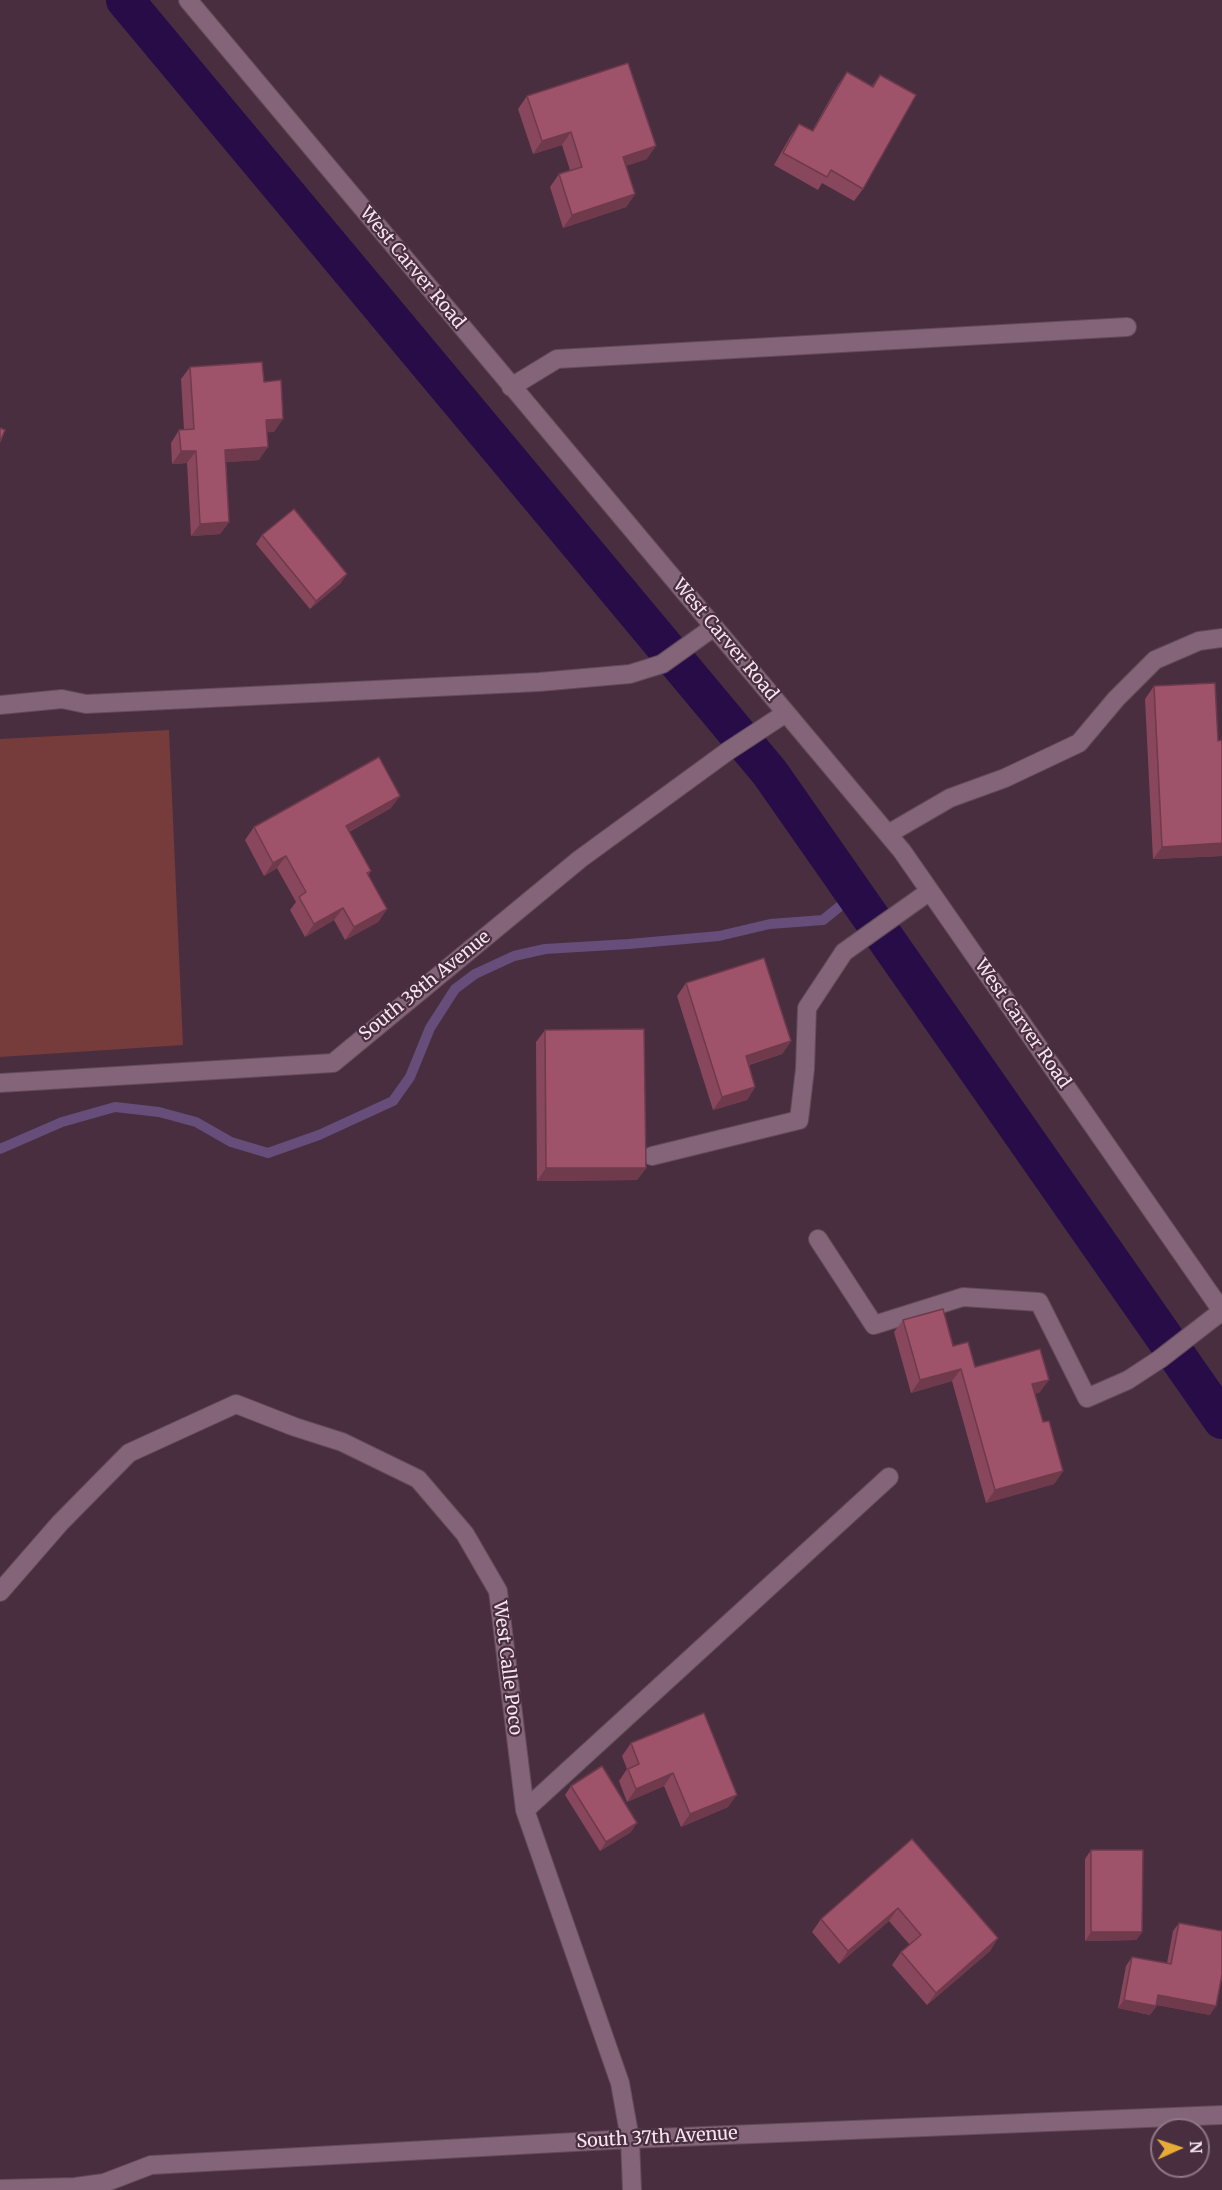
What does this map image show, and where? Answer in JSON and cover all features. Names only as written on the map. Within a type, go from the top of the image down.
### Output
[{"type":"street","name":"West Carver Road","points":[[188,0],[888,834],[1222,1311]]},
{"type":"street","points":[[512,387],[557,359],[1127,327]]},
{"type":"street","points":[[0,705],[62,699],[86,704],[539,682],[630,674],[662,664],[714,627]]},
{"type":"street","points":[[888,834],[950,798],[1005,778],[1079,743],[1116,699],[1155,660],[1198,641],[1222,638]]},
{"type":"street","name":"South 38th Avenue","points":[[0,1083],[333,1063],[580,859],[728,751],[786,712]]},
{"type":"street","points":[[651,1156],[799,1120],[805,1069],[807,1008],[844,952],[930,891]]},
{"type":"street","points":[[818,1239],[874,1325],[963,1297],[1039,1302],[1087,1398],[1128,1380],[1160,1359],[1222,1311]]},
{"type":"street","name":"West Calle Poco","points":[[0,1592],[60,1523],[129,1453],[236,1404],[342,1442],[418,1479],[465,1534],[498,1591],[525,1810],[620,2084],[630,2139],[632,2190]]},
{"type":"street","points":[[525,1810],[889,1477]]},
{"type":"street","name":"South 37th Avenue","points":[[0,2189],[101,2187],[151,2164],[630,2139],[1222,2115]]},
{"type":"shaded area","points":[[169,730],[183,1045],[0,1057],[0,739]]},
{"type":"building","points":[[628,63],[656,146],[623,157],[635,194],[572,215],[559,174],[582,167],[571,132],[542,141],[527,96]]},
{"type":"building","points":[[847,72],[873,87],[880,75],[916,95],[863,189],[831,170],[827,177],[783,153],[799,124],[813,131]]},
{"type":"building","points":[[262,362],[264,382],[281,380],[283,419],[266,420],[268,447],[225,450],[229,522],[200,524],[196,451],[181,451],[179,430],[194,429],[190,367]]},
{"type":"building","points":[[0,428],[5,430],[0,442]]},
{"type":"building","points":[[294,509],[347,574],[316,601],[262,535]]},
{"type":"building","points":[[1215,683],[1218,741],[1222,740],[1222,843],[1162,847],[1154,686]]},
{"type":"building","points":[[379,757],[400,796],[346,826],[371,871],[367,873],[387,909],[354,927],[343,908],[314,924],[299,897],[306,892],[286,856],[273,863],[254,827]]},
{"type":"building","points":[[764,958],[791,1041],[746,1056],[755,1087],[722,1097],[686,983]]},
{"type":"building","points":[[644,1029],[646,1168],[546,1168],[545,1030]]},
{"type":"building","points":[[943,1309],[953,1346],[968,1342],[975,1367],[1040,1349],[1049,1380],[1032,1384],[1043,1422],[1049,1421],[1063,1471],[995,1490],[961,1369],[920,1380],[903,1320]]},
{"type":"building","points":[[704,1713],[737,1795],[690,1814],[673,1773],[636,1789],[628,1769],[639,1764],[631,1743]]},
{"type":"building","points":[[602,1766],[637,1823],[606,1842],[571,1786]]},
{"type":"building","points":[[912,1839],[998,1938],[936,1993],[901,1952],[921,1935],[898,1908],[848,1951],[821,1919]]},
{"type":"building","points":[[1091,1850],[1143,1850],[1142,1932],[1091,1932]]},
{"type":"building","points":[[1179,1923],[1222,1931],[1222,1975],[1216,2006],[1158,1995],[1156,2006],[1124,2000],[1132,1957],[1171,1964]]},
{"type":"waterway","points":[[125,0],[770,773],[1222,1420]]},
{"type":"waterway","points":[[0,1149],[62,1122],[115,1107],[159,1112],[196,1122],[231,1142],[268,1153],[319,1135],[393,1101],[410,1077],[430,1028],[455,989],[475,974],[514,956],[545,949],[719,936],[770,924],[823,920],[855,894]]}]
